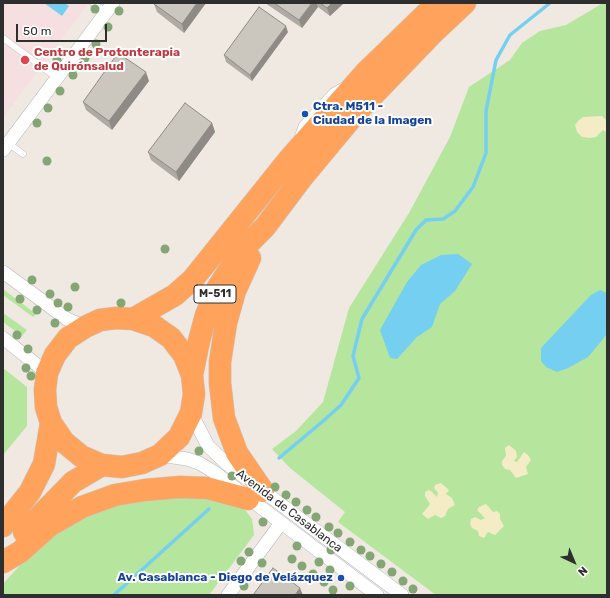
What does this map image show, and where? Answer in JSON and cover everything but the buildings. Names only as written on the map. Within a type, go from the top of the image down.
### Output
[{"type":"highway","name":"M-511","points":[[133,319],[175,295],[193,279],[290,158],[365,73],[437,3]]},
{"type":"highway","name":"M-511","points":[[192,375],[204,321],[218,287],[243,249],[265,227],[301,179],[381,91],[428,44],[465,3]]},
{"type":"highway","points":[[255,495],[224,418],[220,383],[220,362],[226,323],[236,291],[265,227]]},
{"type":"highway","name":"M-511","points":[[116,318],[133,319],[154,326],[171,338],[184,355],[192,375],[194,394],[191,413],[180,437],[160,455],[142,463],[122,467],[102,465],[81,456],[64,442],[52,423],[46,402],[45,390],[47,373],[55,355],[68,338],[84,326],[100,320],[116,318]]},
{"type":"highway","name":"M-511","points":[[3,526],[30,492],[44,464],[52,423]]},
{"type":"highway","points":[[3,561],[12,545],[60,494],[73,482],[102,465]]},
{"type":"highway","points":[[3,561],[20,552],[49,526],[82,507],[115,496],[145,490],[201,488],[255,495]]},
{"type":"street","points":[[7,142],[57,78],[109,7]]},
{"type":"street","points":[[3,272],[67,319],[84,326]]},
{"type":"street","points":[[3,338],[47,373]]},
{"type":"street","name":"Avenida de Casablanca","points":[[191,413],[208,446],[227,464],[281,523],[377,595]]},
{"type":"street","name":"Avenida de Casablanca","points":[[160,455],[199,463],[255,495],[402,595]]},
{"type":"street","points":[[228,595],[281,523]]},
{"type":"lane","points":[[93,3],[109,7]]},
{"type":"lane","points":[[3,38],[57,78]]},
{"type":"lane","points":[[7,142],[23,154]]},
{"type":"shaded area","name":"Centro de Protonterapia de Quirónsalud","points":[[3,3],[89,3],[3,118]]},
{"type":"green space","points":[[603,3],[607,3],[607,595],[436,595],[338,522],[345,512],[290,468],[272,449],[296,431],[323,402],[349,308],[409,213],[450,137],[469,87],[510,60],[522,43],[540,31],[566,25]]},
{"type":"green space","points":[[3,289],[36,314],[33,317],[3,295]]},
{"type":"green space","points":[[3,313],[27,330],[22,336],[3,322]]},
{"type":"green space","points":[[3,368],[27,387],[27,426],[3,455]]},
{"type":"green space","points":[[200,492],[240,503],[252,519],[254,535],[209,595],[3,595],[3,584],[40,543],[60,528],[118,501]]},
{"type":"sand","points":[[602,116],[606,120],[607,119],[607,133],[603,130],[596,137],[590,138],[582,137],[577,132],[575,125],[583,117]]},
{"type":"sand","points":[[509,445],[516,451],[517,457],[514,461],[517,462],[524,452],[528,455],[531,460],[526,467],[528,474],[516,478],[510,470],[505,469],[502,465],[502,461],[506,456],[505,448]]},
{"type":"sand","points":[[441,483],[449,490],[446,494],[452,498],[455,505],[448,509],[445,516],[441,518],[435,515],[428,519],[422,514],[430,504],[425,496],[425,492],[429,490],[437,497],[438,493],[434,488],[435,485]]},
{"type":"sand","points":[[486,504],[493,512],[497,511],[500,514],[500,519],[504,526],[495,535],[488,532],[484,538],[479,536],[478,531],[472,528],[470,524],[471,519],[475,517],[481,520],[485,518],[477,510],[479,507]]},
{"type":"water","points":[[44,3],[65,3],[69,6],[62,16]]},
{"type":"water","points":[[458,254],[472,264],[455,291],[440,304],[432,327],[417,337],[397,359],[390,358],[380,330],[407,282],[421,265],[441,255]]},
{"type":"water","points":[[600,290],[607,293],[607,333],[604,338],[588,357],[568,368],[557,372],[546,367],[541,361],[541,348],[591,295]]},
{"type":"waterway","points":[[279,458],[341,405],[359,378],[353,356],[362,319],[416,230],[426,220],[443,219],[455,211],[473,187],[486,153],[486,111],[496,60],[510,35],[550,3]]},
{"type":"waterway","points":[[114,595],[209,509]]},
{"type":"place","name":"Centro de Protonterapia de Quirónsalud","points":[[25,60]]},
{"type":"place","name":"Ctra. M511 - Ciudad de la Imagen","points":[[305,114]]},
{"type":"place","name":"Av. Casablanca - Diego de Velázquez","points":[[341,578]]}]
